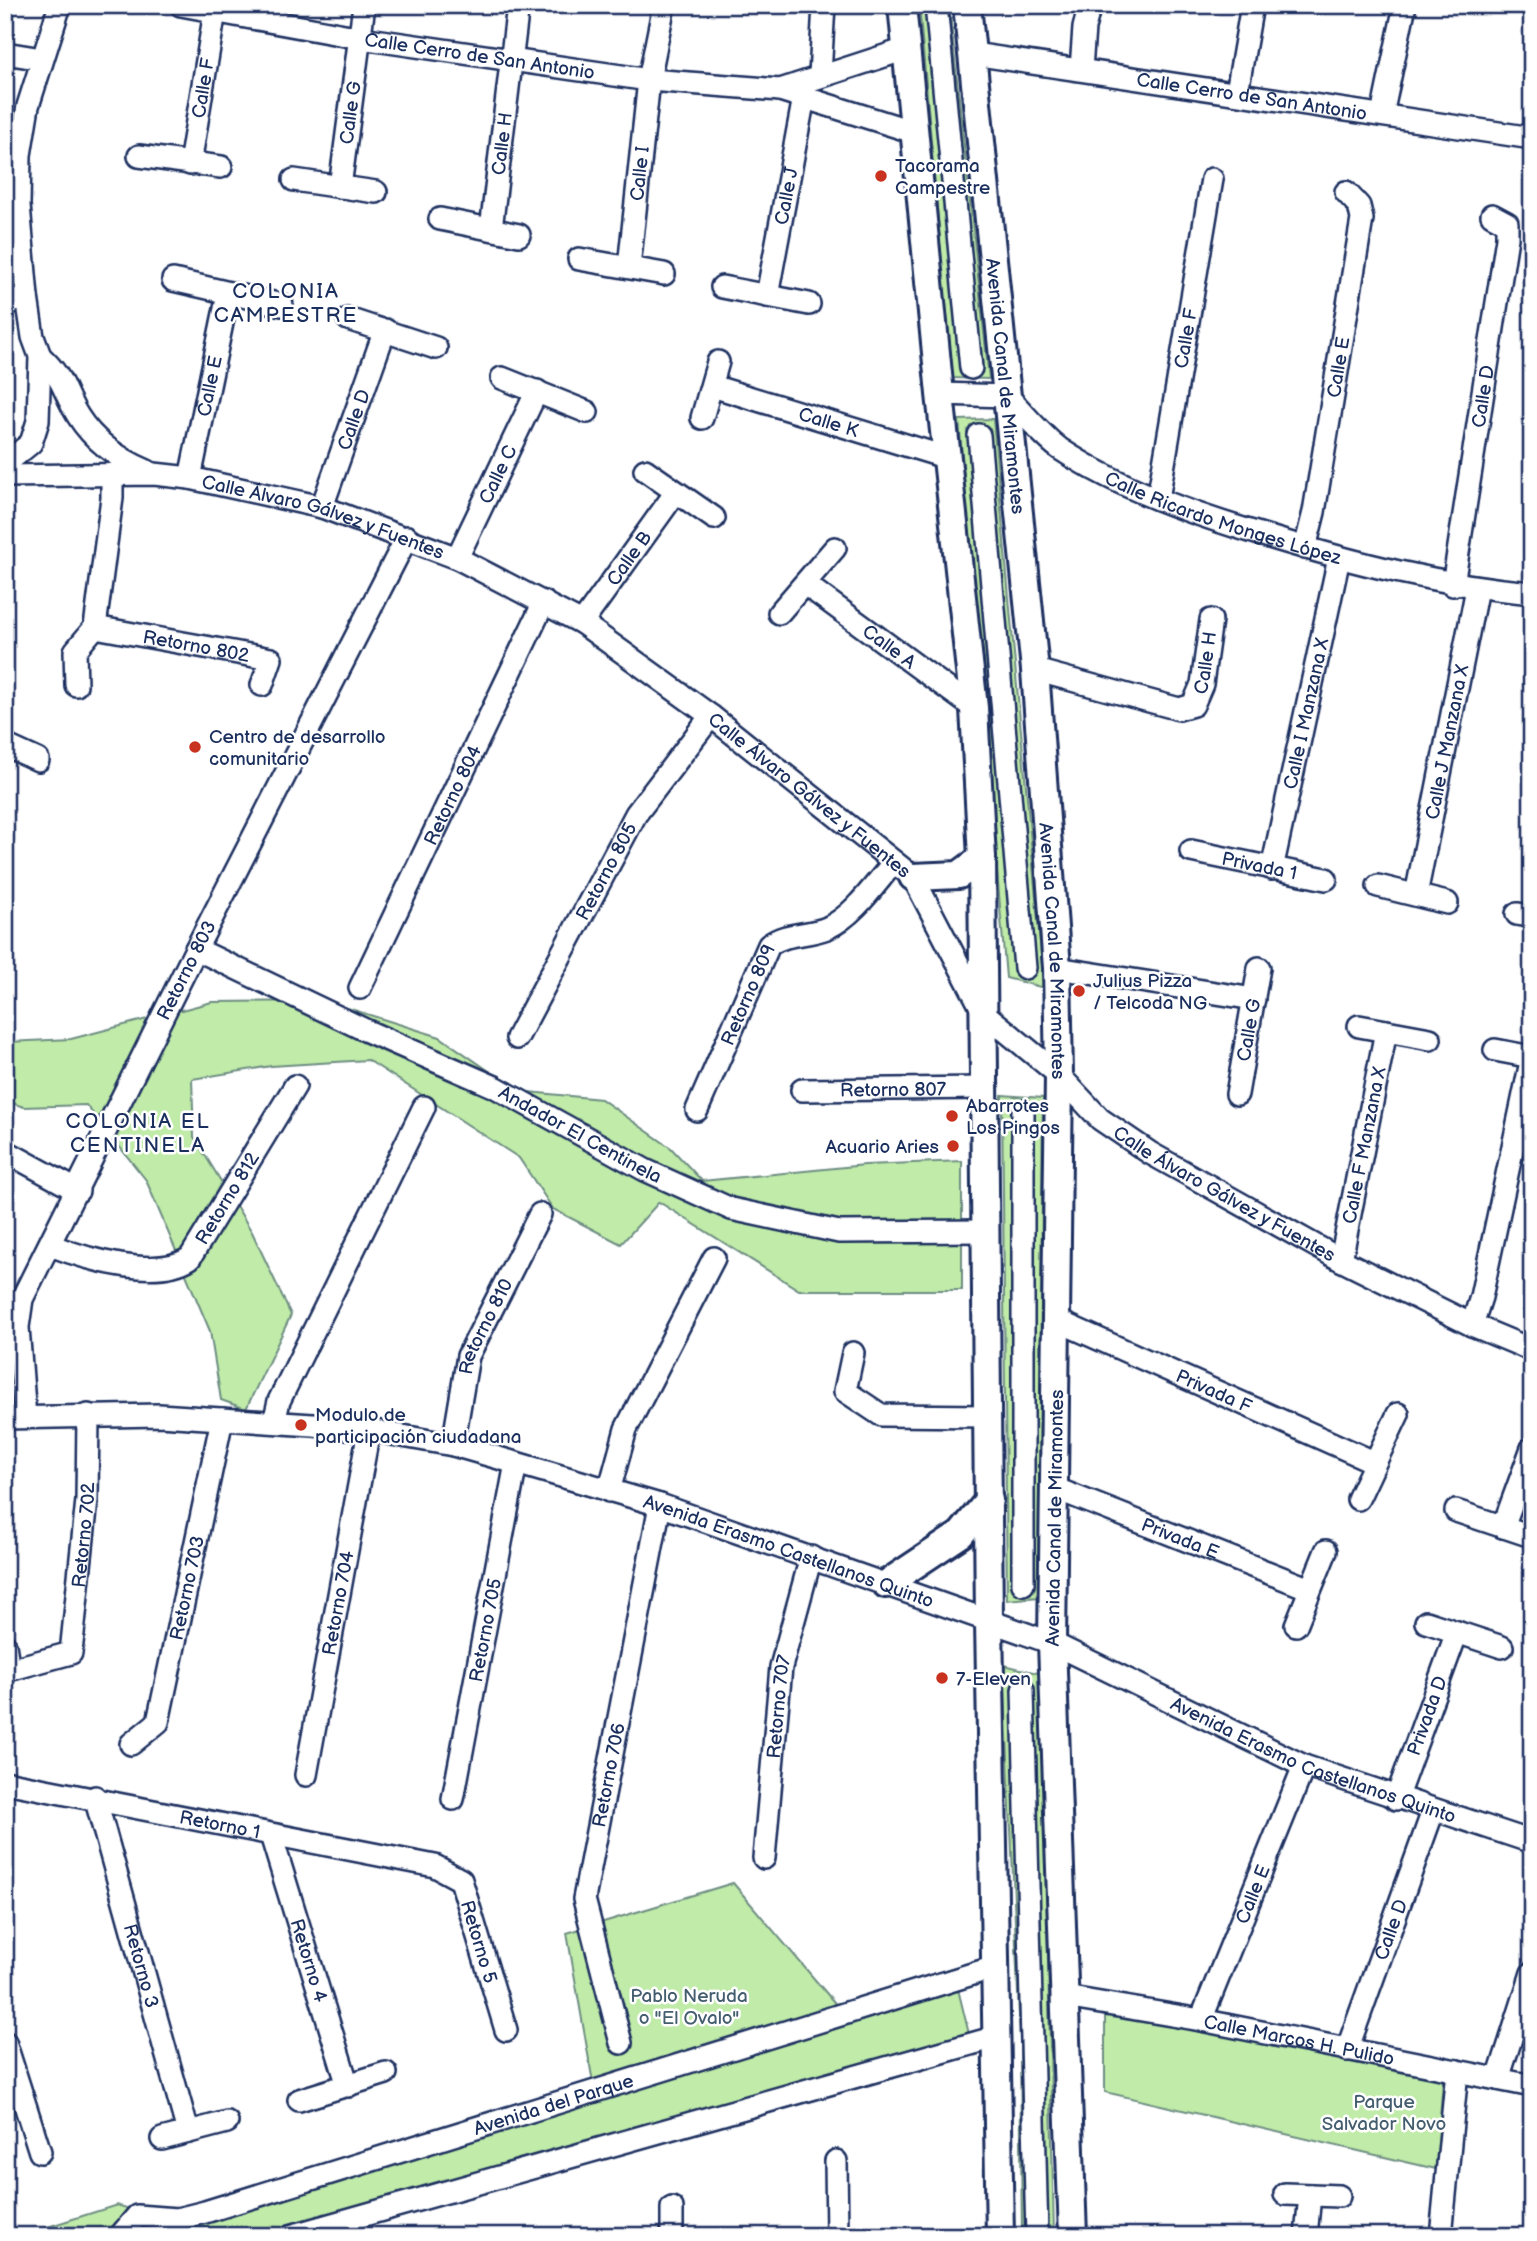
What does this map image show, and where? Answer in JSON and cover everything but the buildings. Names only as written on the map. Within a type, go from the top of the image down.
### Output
[{"type":"main road","points":[[902,5],[974,708],[982,858],[989,1622],[1000,2236]]},
{"type":"main road","name":"Avenida Canal de Miramontes","points":[[967,5],[1035,670],[1057,968],[1059,1075],[1052,1643],[1073,2236]]},
{"type":"main road","points":[[904,870],[959,875],[982,858]]},
{"type":"main road","points":[[886,1584],[961,1534],[989,1500]]},
{"type":"street","points":[[5,464],[32,443],[35,432],[40,356],[33,337],[12,204],[28,106],[60,5]]},
{"type":"street","name":"Calle Cerro de San Antonio","points":[[181,5],[360,38],[649,80],[780,90],[914,132]]},
{"type":"street","name":"Calle G","points":[[340,187],[364,5]]},
{"type":"street","name":"Calle H","points":[[491,229],[518,5]]},
{"type":"street","name":"Calle I","points":[[629,267],[649,80],[664,5]]},
{"type":"street","points":[[820,75],[824,5]]},
{"type":"street","points":[[936,5],[971,368]]},
{"type":"street","points":[[1081,69],[1084,28],[1090,5]]},
{"type":"street","points":[[1237,92],[1252,5]]},
{"type":"street","points":[[1382,115],[1405,5]]},
{"type":"street","name":"Calle F","points":[[190,164],[215,10]]},
{"type":"street","name":"Calle Cerro de San Antonio","points":[[780,90],[906,49]]},
{"type":"street","points":[[5,52],[43,59]]},
{"type":"street","name":"Calle Cerro de San Antonio","points":[[973,54],[1532,138]]},
{"type":"street","name":"Calle J","points":[[766,296],[804,97]]},
{"type":"street","points":[[139,156],[221,167]]},
{"type":"street","name":"Calle F","points":[[1158,499],[1212,179]]},
{"type":"street","points":[[295,180],[376,192]]},
{"type":"street","name":"Calle E","points":[[1305,548],[1314,512],[1362,219],[1359,206],[1346,192]]},
{"type":"street","name":"Calle D","points":[[1453,585],[1507,238],[1507,223],[1492,215]]},
{"type":"street","points":[[440,219],[519,235]]},
{"type":"street","points":[[579,259],[664,274]]},
{"type":"street","points":[[173,280],[282,305]]},
{"type":"street","points":[[722,287],[809,304]]},
{"type":"street","name":"Calle E","points":[[190,478],[228,294]]},
{"type":"street","points":[[5,303],[27,298]]},
{"type":"street","points":[[348,319],[436,348]]},
{"type":"street","name":"Calle D","points":[[321,508],[386,330]]},
{"type":"street","points":[[40,356],[59,374],[79,417],[103,446],[128,463],[154,474]]},
{"type":"street","points":[[702,418],[718,362]]},
{"type":"street","points":[[502,378],[587,412]]},
{"type":"street","name":"Calle K","points":[[712,386],[948,458]]},
{"type":"street","name":"Calle C","points":[[457,558],[537,391]]},
{"type":"street","points":[[940,394],[1007,396]]},
{"type":"street","name":"Calle Ricardo Monges López","points":[[1007,396],[1058,447],[1107,476],[1158,499],[1339,558],[1453,585],[1532,593]]},
{"type":"street","points":[[979,435],[1025,968]]},
{"type":"street","points":[[645,470],[714,518]]},
{"type":"street","points":[[76,685],[75,651],[95,627],[112,498],[112,474]]},
{"type":"street","name":"Calle Álvaro Gálvez y Fuentes","points":[[5,476],[154,474],[190,478],[321,508],[407,537],[457,558],[582,623],[711,716],[904,870],[985,1013],[1059,1075],[1100,1119],[1150,1153],[1341,1260],[1472,1325],[1532,1350]]},
{"type":"street","name":"Calle B","points":[[582,623],[676,492]]},
{"type":"street","name":"Retorno 803","points":[[15,1418],[18,1327],[22,1299],[196,949],[407,537]]},
{"type":"street","points":[[779,613],[835,548]]},
{"type":"street","name":"Calle I Manzana X","points":[[1272,869],[1339,558]]},
{"type":"street","name":"Calle A","points":[[805,584],[974,708]]},
{"type":"street","name":"Calle J Manzana X","points":[[1416,895],[1477,588]]},
{"type":"street","name":"Retorno 804","points":[[360,988],[544,602]]},
{"type":"street","name":"Calle H","points":[[1035,670],[1179,709],[1193,705],[1202,684],[1211,620]]},
{"type":"street","name":"Retorno 802","points":[[95,627],[271,659],[262,685]]},
{"type":"street","name":"Retorno 805","points":[[517,1038],[636,814],[711,716]]},
{"type":"street","points":[[5,745],[38,760]]},
{"type":"street","name":"Privada 1","points":[[1191,851],[1326,879]]},
{"type":"street","name":"Retorno 809","points":[[697,1110],[769,945],[781,937],[825,929],[904,870]]},
{"type":"street","points":[[1378,886],[1447,903]]},
{"type":"street","name":"Andador El Centinela","points":[[196,949],[367,1031],[495,1087],[645,1170],[731,1209],[839,1232],[986,1231]]},
{"type":"street","points":[[1057,968],[1254,999]]},
{"type":"street","name":"Calle G","points":[[1237,1094],[1259,968]]},
{"type":"street","points":[[1359,1026],[1430,1039]]},
{"type":"street","name":"Calle F Manzana X","points":[[1341,1260],[1386,1031]]},
{"type":"street","points":[[1472,1325],[1481,1297],[1532,1057],[1495,1050]]},
{"type":"street","name":"Retorno 812","points":[[50,1245],[90,1260],[162,1267],[177,1266],[190,1258],[295,1086]]},
{"type":"street","name":"Retorno 807","points":[[802,1090],[985,1088]]},
{"type":"street","points":[[274,1422],[279,1401],[424,1107]]},
{"type":"street","points":[[1023,1111],[1023,1584]]},
{"type":"street","points":[[5,1151],[78,1191]]},
{"type":"street","name":"Retorno 810","points":[[453,1446],[468,1356],[540,1214]]},
{"type":"street","points":[[609,1491],[626,1429],[714,1258]]},
{"type":"street","name":"Privada F","points":[[1056,1320],[1374,1462]]},
{"type":"street","points":[[853,1353],[845,1391],[881,1415],[987,1416]]},
{"type":"street","points":[[1358,1499],[1398,1414]]},
{"type":"street","name":"Avenida Erasmo Castellanos Quinto","points":[[15,1418],[88,1415],[222,1419],[369,1430],[453,1446],[516,1463],[660,1505],[1052,1643],[1304,1766],[1396,1799],[1532,1842]]},
{"type":"street","name":"Retorno 702","points":[[7,1670],[71,1653],[87,1500],[88,1415]]},
{"type":"street","name":"Retorno 703","points":[[131,1744],[158,1723],[222,1419]]},
{"type":"street","name":"Retorno 704","points":[[306,1775],[369,1430]]},
{"type":"street","points":[[1503,1527],[1532,1448]]},
{"type":"street","name":"Retorno 705","points":[[453,1799],[516,1463]]},
{"type":"street","name":"Privada E","points":[[1054,1488],[1310,1589]]},
{"type":"street","name":"Retorno 706","points":[[621,2043],[584,1899],[660,1505]]},
{"type":"street","points":[[1456,1511],[1528,1535]]},
{"type":"street","points":[[1296,1625],[1326,1551]]},
{"type":"street","name":"Retorno 707","points":[[764,1858],[781,1667],[811,1557]]},
{"type":"street","points":[[1426,1622],[1502,1647]]},
{"type":"street","name":"Privada D","points":[[1396,1799],[1457,1632]]},
{"type":"street","points":[[5,1645],[7,1670]]},
{"type":"street","points":[[1023,1690],[1037,2236]]},
{"type":"street","name":"Calle E","points":[[1201,2020],[1304,1766]]},
{"type":"street","name":"Retorno 1","points":[[5,1782],[95,1797],[271,1835],[435,1866]]},
{"type":"street","name":"Retorno 3","points":[[95,1797],[188,2132]]},
{"type":"street","name":"Calle D","points":[[1347,2050],[1433,1811]]},
{"type":"street","name":"Retorno 4","points":[[271,1835],[348,2086]]},
{"type":"street","name":"Retorno 5","points":[[435,1866],[461,1880],[506,2030]]},
{"type":"street","name":"Avenida del Parque","points":[[120,2236],[137,2217],[177,2219],[205,2211],[995,1967]]},
{"type":"street","points":[[1498,2080],[1532,1973]]},
{"type":"street","name":"Calle Marcos H. Pulido","points":[[1065,1997],[1201,2020],[1532,2087]]},
{"type":"street","points":[[290,2236],[996,2037]]},
{"type":"street","points":[[5,2042],[40,2152]]},
{"type":"street","points":[[1441,2236],[1457,2070]]},
{"type":"street","points":[[299,2100],[386,2073]]},
{"type":"street","points":[[162,2139],[227,2122]]},
{"type":"street","points":[[836,2161],[836,2236]]},
{"type":"street","points":[[1285,2194],[1339,2196]]},
{"type":"street","points":[[1306,2236],[1310,2195]]},
{"type":"street","points":[[672,2208],[672,2236]]},
{"type":"green space","points":[[919,5],[949,5],[989,379],[952,378]]},
{"type":"green space","points":[[993,419],[1044,988],[1006,978],[959,420]]},
{"type":"green space","points":[[325,1001],[440,1037],[518,1091],[601,1099],[671,1148],[702,1181],[865,1165],[962,1161],[962,1290],[799,1290],[659,1202],[621,1244],[553,1209],[519,1158],[368,1060],[271,1066],[192,1079],[194,1137],[252,1232],[291,1315],[246,1409],[221,1400],[210,1331],[146,1180],[86,1105],[24,1107],[5,1101],[5,1036],[8,1042],[71,1039],[212,1002]]},
{"type":"green space","points":[[1002,1095],[1043,1098],[1038,1597],[1007,1600]]},
{"type":"green space","points":[[1004,1665],[1042,1674],[1054,2236],[1022,2236],[1020,2040]]},
{"type":"green space","name":"Pablo Neruda o \"El Ovalo\"","points":[[733,1883],[850,2021],[958,1989],[969,2034],[264,2236],[19,2236],[117,2205],[178,2224],[596,2100],[567,1933]]},
{"type":"green space","name":"Parque Salvador Novo","points":[[1105,2005],[1443,2080],[1436,2169],[1105,2092]]},
{"type":"place","name":"Tacorama Campestre","points":[[881,176]]},
{"type":"place","name":"Centro de desarrollo comunitario","points":[[195,747]]},
{"type":"place","name":"Julius Pizza / Telcoda NG","points":[[1079,991]]},
{"type":"place","name":"Abarrotes Los Pingos","points":[[952,1116]]},
{"type":"place","name":"Acuario Aries","points":[[953,1146]]},
{"type":"place","name":"Modulo de participación ciudadana","points":[[301,1425]]},
{"type":"place","name":"7-Eleven","points":[[942,1678]]},
{"type":"district","name":"COLONIA CAMPESTRE","points":[[286,303]]},
{"type":"district","name":"COLONIA EL CENTINELA","points":[[138,1133]]}]
